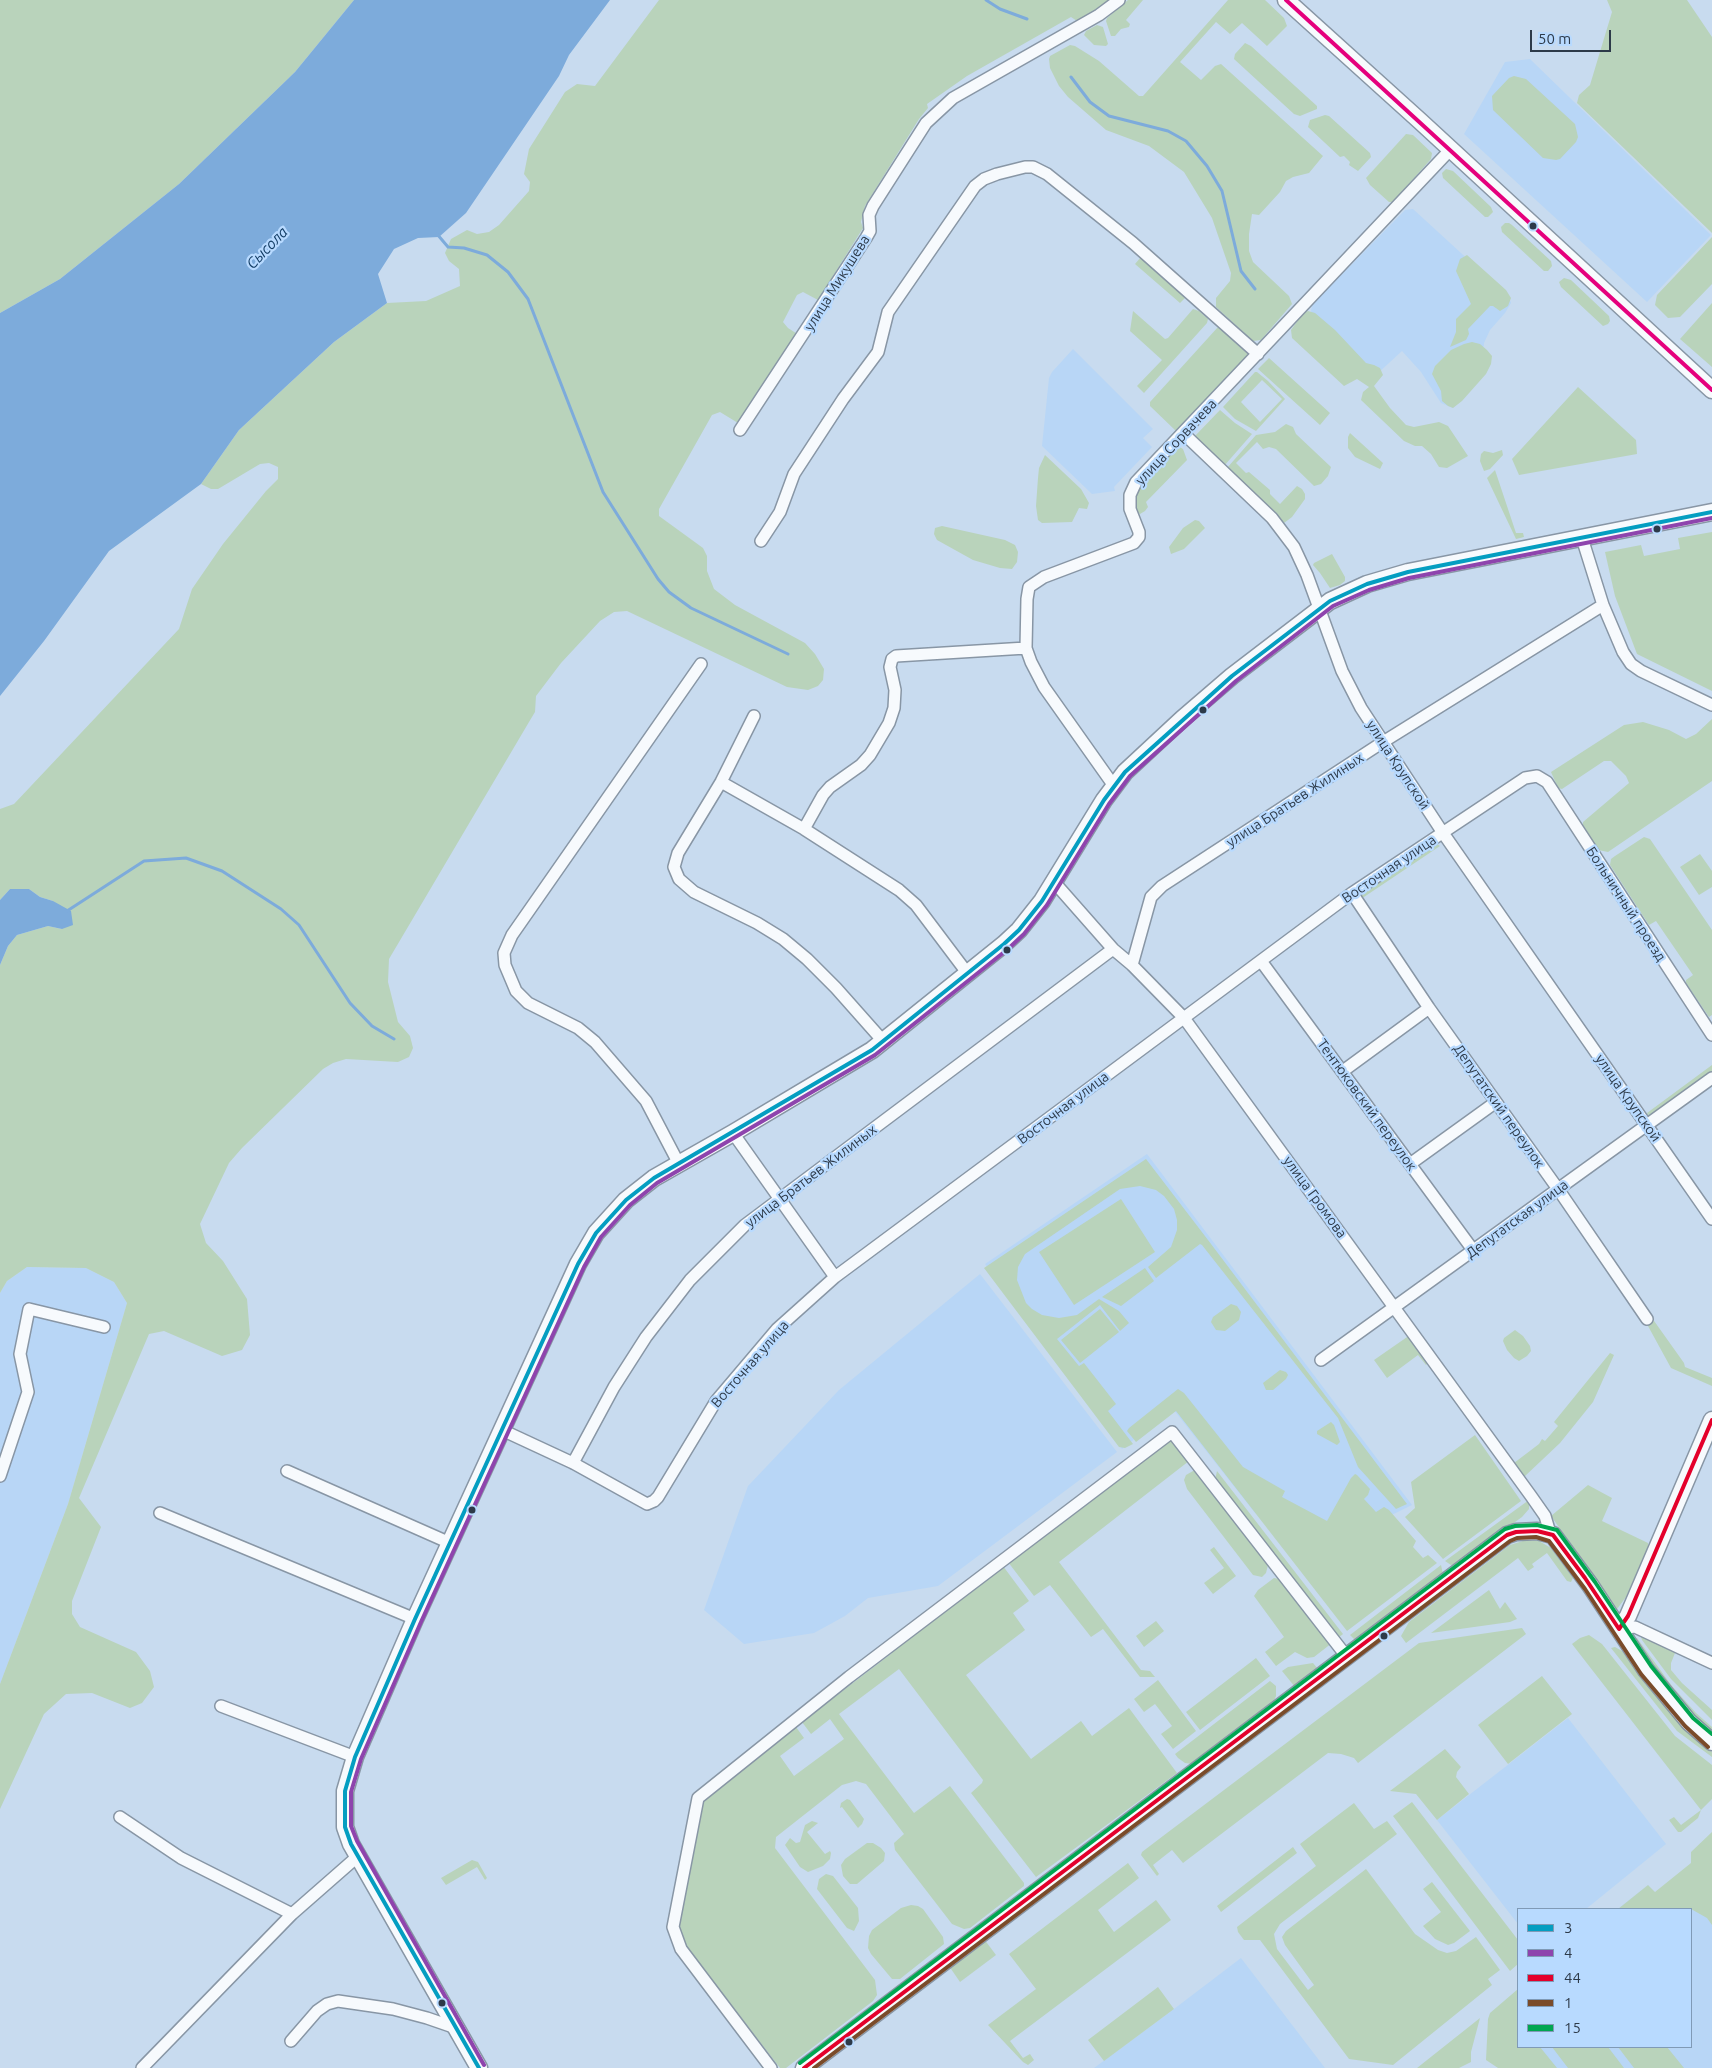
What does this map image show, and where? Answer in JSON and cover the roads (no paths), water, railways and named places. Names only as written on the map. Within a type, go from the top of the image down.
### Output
[{"type":"street","name":"улица Микушева","points":[[740,430],[866,238],[870,231],[869,215],[873,206],[926,122],[953,98],[1099,15],[1119,0]]},
{"type":"street","points":[[1286,0],[1451,149],[1712,390]]},
{"type":"street","name":"улица Сорвачева","points":[[1114,786],[1044,687],[1030,662],[1026,648],[1029,587],[1044,577],[1134,543],[1139,537],[1139,532],[1130,509],[1130,495],[1136,482],[1451,149]]},
{"type":"street","points":[[761,540],[783,506],[794,474],[843,399],[878,352],[888,312],[975,186],[984,179],[997,174],[1025,167],[1033,167],[1047,174],[1133,243],[1258,354]]},
{"type":"street","name":"улица Крупской","points":[[1182,433],[1272,518],[1294,547],[1307,575],[1342,671],[1361,708],[1443,833],[1712,1219]]},
{"type":"street","points":[[479,2068],[357,1857],[347,1835],[343,1806],[355,1757],[415,1619],[578,1264],[596,1233],[608,1218],[632,1195],[654,1178],[884,1042],[1019,930],[1054,882],[1114,786],[1140,756],[1182,719],[1319,608],[1353,589],[1392,576],[1712,512]]},
{"type":"street","points":[[1582,538],[1603,605],[1623,652],[1631,664],[1641,671],[1712,705]]},
{"type":"street","name":"улица Братьев Жилиных","points":[[1132,965],[1152,897],[1162,886],[1384,742],[1603,605]]},
{"type":"street","points":[[804,829],[823,795],[830,787],[861,765],[870,755],[889,723],[894,708],[895,690],[890,667],[892,659],[896,656],[1026,648]]},
{"type":"street","points":[[679,1164],[646,1101],[595,1042],[578,1028],[528,1003],[516,991],[505,965],[504,953],[512,935],[701,664]]},
{"type":"street","points":[[754,716],[720,782],[678,853],[674,867],[679,879],[694,892],[757,923],[783,939],[807,959],[836,988],[884,1042]]},
{"type":"street","name":"Восточная улица","points":[[573,1463],[647,1504],[658,1497],[716,1401],[744,1366],[777,1329],[835,1277],[1352,893],[1525,778],[1538,776]]},
{"type":"street","name":"Больничный проезд","points":[[1538,776],[1547,782],[1712,1035]]},
{"type":"street","points":[[720,782],[804,829],[899,890],[916,905],[968,974]]},
{"type":"street","name":"улица Громова","points":[[1054,882],[1113,949],[1132,965],[1184,1018],[1531,1496],[1545,1516],[1550,1533]]},
{"type":"street","name":"Депутатский переулок","points":[[1352,893],[1429,1008],[1558,1189],[1647,1319]]},
{"type":"street","name":"улица Братьев Жилиных","points":[[573,1463],[614,1388],[646,1337],[690,1280],[745,1225],[1113,949]]},
{"type":"street","name":"Тентюковский переулок","points":[[1261,960],[1473,1250]]},
{"type":"street","points":[[1343,1071],[1429,1008]]},
{"type":"street","name":"Депутатская улица","points":[[1321,1360],[1712,1078]]},
{"type":"street","points":[[1410,1164],[1496,1102]]},
{"type":"street","points":[[733,1133],[835,1277]]},
{"type":"street","points":[[0,1476],[28,1392],[20,1354],[29,1309],[104,1327]]},
{"type":"street","points":[[1619,1629],[1628,1616],[1712,1420]]},
{"type":"street","points":[[502,1430],[573,1463]]},
{"type":"street","points":[[772,2068],[681,1949],[674,1927],[698,1798],[849,1677],[1172,1432],[1348,1657]]},
{"type":"street","points":[[287,1471],[450,1543]]},
{"type":"street","points":[[160,1513],[415,1619]]},
{"type":"street","points":[[804,2068],[1507,1535],[1526,1531],[1550,1533],[1585,1578],[1646,1670],[1683,1715],[1712,1742]]},
{"type":"street","points":[[1619,1629],[1635,1627],[1712,1663]]},
{"type":"street","points":[[221,1706],[355,1757]]},
{"type":"street","points":[[120,1817],[181,1858],[292,1914]]},
{"type":"street","points":[[142,2068],[292,1914],[357,1857]]},
{"type":"street","points":[[291,2041],[317,2011],[327,2004],[338,2001],[393,2009],[456,2028]]},
{"type":"water","name":"Сысола","points":[[354,0],[610,0],[569,55],[559,76],[466,213],[439,237],[418,238],[394,249],[378,274],[387,303],[334,342],[239,430],[201,484],[109,551],[44,641],[0,696],[0,313],[60,279],[179,184],[295,72]]},
{"type":"water","points":[[10,889],[29,889],[40,897],[53,901],[71,911],[73,925],[62,929],[48,926],[17,935],[8,946],[0,965],[0,900]]},
{"type":"waterway","points":[[986,0],[1000,9],[1027,19]]},
{"type":"waterway","points":[[1071,77],[1090,102],[1109,116],[1168,131],[1186,141],[1207,166],[1222,191],[1241,271],[1255,289]]},
{"type":"waterway","points":[[437,234],[448,247],[464,248],[487,255],[508,272],[528,299],[603,492],[658,579],[669,592],[691,608],[788,654]]},
{"type":"waterway","points":[[67,911],[144,861],[186,858],[222,871],[281,909],[299,925],[350,1003],[372,1026],[394,1039]]}]
